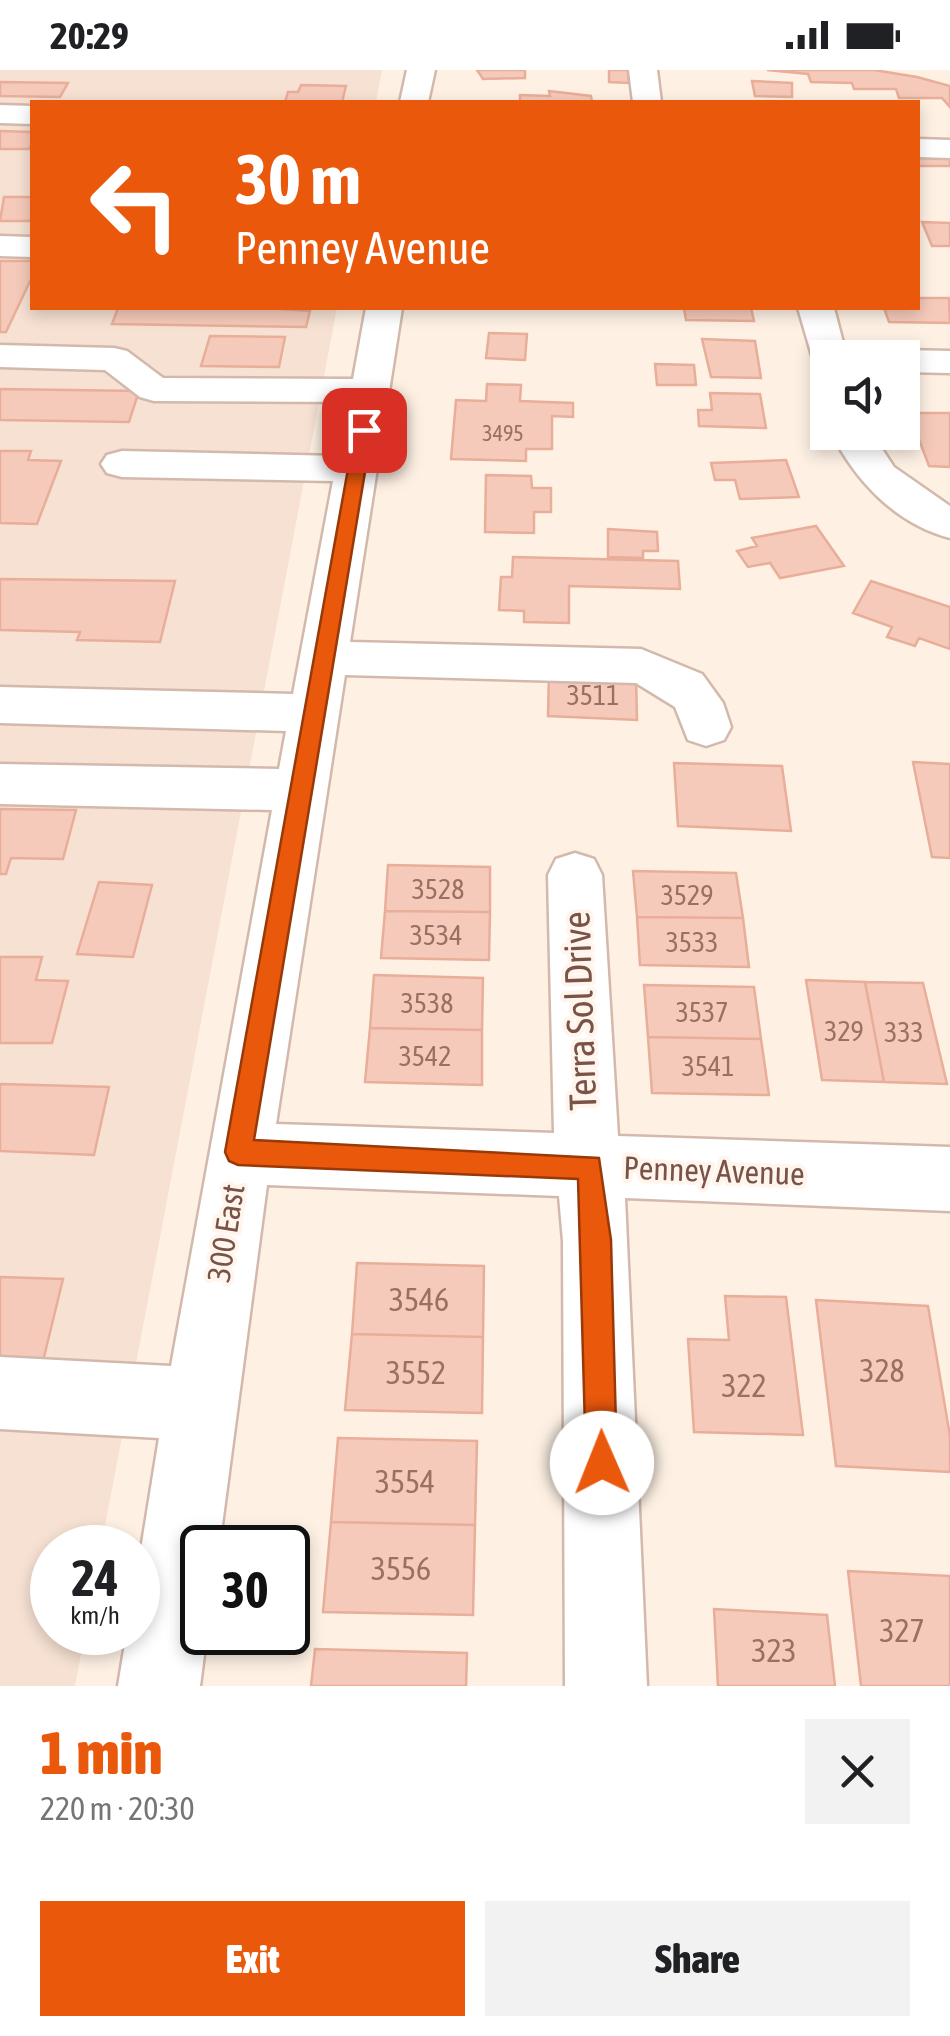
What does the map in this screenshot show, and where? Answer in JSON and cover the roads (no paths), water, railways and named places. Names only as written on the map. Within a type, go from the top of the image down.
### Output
[{"type":"street","points":[[414,100],[421,70]]},
{"type":"street","points":[[643,70],[647,100]]},
{"type":"street","points":[[0,114],[30,115]]},
{"type":"street","points":[[0,246],[30,246]]},
{"type":"street","name":"300 East","points":[[160,1686],[238,1152],[384,310]]},
{"type":"street","points":[[816,310],[824,340]]},
{"type":"street","points":[[0,356],[114,359],[154,389],[370,392]]},
{"type":"street","points":[[920,361],[950,362]]},
{"type":"street","points":[[858,450],[879,479],[903,499],[950,524]]},
{"type":"street","points":[[122,464],[357,470]]},
{"type":"street","points":[[0,705],[641,666],[682,682],[704,706],[706,726]]},
{"type":"street","points":[[0,784],[299,790]]},
{"type":"street","name":"Terra Sol Drive","points":[[575,875],[582,1101],[597,1240],[606,1686]]},
{"type":"street","name":"Penney Avenue","points":[[238,1152],[950,1180]]},
{"type":"street","points":[[0,1394],[200,1404]]}]
